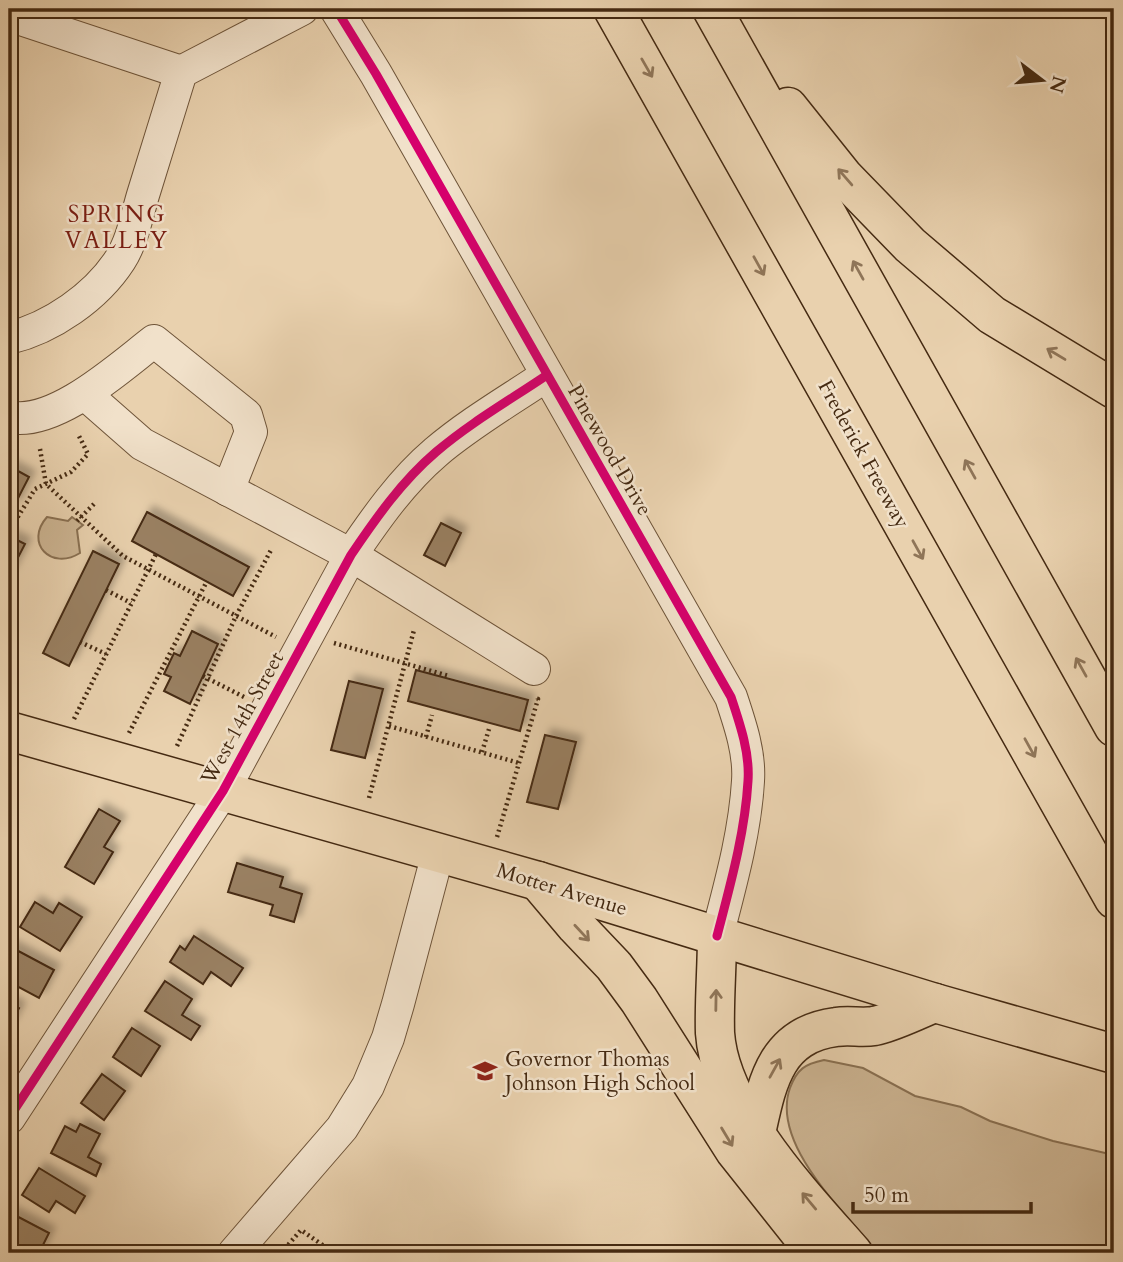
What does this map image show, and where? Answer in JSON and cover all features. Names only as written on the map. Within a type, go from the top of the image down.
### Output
[{"type":"main road","name":"Frederick Freeway","points":[[613,9],[1114,899]]},
{"type":"main road","points":[[713,11],[844,177],[910,245],[992,315],[1114,389]]},
{"type":"main road","points":[[713,11],[1114,727]]},
{"type":"main road","name":"Motter Avenue","points":[[9,731],[538,881],[935,1003],[1114,1054]]},
{"type":"main road","points":[[538,881],[614,966],[692,1079],[735,1151],[816,1253]]},
{"type":"main road","points":[[692,1079],[691,979],[717,936]]},
{"type":"main road","points":[[717,936],[715,1034],[721,1065],[735,1099],[756,1133],[853,1253]]},
{"type":"main road","points":[[756,1133],[767,1083],[778,1061],[792,1045],[810,1034],[836,1027],[874,1026],[935,1003]]},
{"type":"street","points":[[9,338],[56,319],[93,292],[121,259],[181,72],[302,9]]},
{"type":"street","name":"Pinewood Drive","points":[[336,9],[376,74],[732,697],[744,736],[748,780],[738,850],[717,936]]},
{"type":"street","points":[[9,15],[181,72]]},
{"type":"street","points":[[9,417],[23,418],[52,411],[85,394],[154,341],[246,415],[251,432],[228,490]]},
{"type":"street","name":"West 14th Street","points":[[9,1118],[223,791],[351,555],[391,498],[438,450],[547,375]]},
{"type":"street","points":[[85,394],[142,444],[351,555],[532,683]]},
{"type":"street","points":[[234,1253],[342,1128],[368,1086],[391,1026],[438,853]]},
{"type":"path","points":[[9,517],[16,520],[35,489],[71,472],[88,454],[78,435]]},
{"type":"path","points":[[40,449],[46,484],[79,519],[123,556],[278,638]]},
{"type":"path","points":[[79,519],[95,503]]},
{"type":"path","points":[[177,746],[205,677],[271,550]]},
{"type":"path","points":[[74,719],[156,554]]},
{"type":"path","points":[[129,734],[207,582]]},
{"type":"path","points":[[106,590],[131,603]]},
{"type":"path","points":[[369,798],[414,630]]},
{"type":"path","points":[[326,641],[449,676]]},
{"type":"path","points":[[80,642],[106,654]]},
{"type":"path","points":[[205,677],[246,698]]},
{"type":"path","points":[[497,837],[538,699],[532,683]]},
{"type":"path","points":[[426,737],[432,715]]},
{"type":"path","points":[[389,726],[519,763]]},
{"type":"path","points":[[482,752],[489,729]]},
{"type":"path","points":[[281,1253],[301,1230],[334,1253]]},
{"type":"shaded area","points":[[47,517],[68,521],[72,517],[83,525],[77,530],[80,553],[59,559],[44,552],[38,536]]},
{"type":"shaded area","points":[[824,1060],[863,1068],[915,1096],[961,1107],[990,1121],[1053,1141],[1114,1155],[1114,1253],[878,1253],[814,1177],[791,1132],[787,1110],[790,1088],[802,1068]]},
{"type":"building","points":[[9,466],[29,477],[14,506],[9,503]]},
{"type":"building","points":[[147,512],[249,567],[233,596],[132,541]]},
{"type":"building","points":[[441,523],[461,533],[445,566],[424,555]]},
{"type":"building","points":[[9,536],[25,544],[9,575]]},
{"type":"building","points":[[93,551],[119,564],[69,666],[43,653]]},
{"type":"building","points":[[192,631],[218,644],[190,704],[164,691],[171,677],[164,674],[174,653],[180,656]]},
{"type":"building","points":[[416,670],[528,700],[520,731],[408,701]]},
{"type":"building","points":[[349,681],[383,689],[365,758],[331,750]]},
{"type":"building","points":[[545,735],[576,742],[558,809],[527,802]]},
{"type":"building","points":[[99,809],[120,821],[104,847],[113,852],[94,884],[65,867]]},
{"type":"building","points":[[237,863],[283,877],[280,887],[302,894],[294,922],[270,915],[273,905],[228,892]]},
{"type":"building","points":[[35,902],[53,913],[59,903],[82,917],[60,951],[20,927]]},
{"type":"building","points":[[194,936],[243,968],[231,986],[211,972],[203,984],[170,962],[180,946],[185,950]]},
{"type":"building","points":[[9,946],[54,970],[39,998],[9,982]]},
{"type":"building","points":[[165,981],[192,999],[182,1015],[200,1026],[191,1040],[145,1011]]},
{"type":"building","points":[[9,1002],[19,1008],[9,1027]]},
{"type":"building","points":[[132,1028],[160,1046],[141,1076],[113,1057]]},
{"type":"building","points":[[102,1074],[125,1091],[104,1120],[81,1103]]},
{"type":"building","points":[[80,1124],[100,1134],[88,1157],[101,1164],[96,1176],[51,1153],[65,1126],[76,1132]]},
{"type":"building","points":[[39,1168],[85,1196],[75,1213],[56,1201],[49,1212],[22,1195]]},
{"type":"building","points":[[9,1212],[49,1233],[39,1253],[24,1253],[9,1245]]},
{"type":"cycle path","points":[[336,9],[376,74],[731,697],[746,749],[748,781],[740,840],[717,936]]},
{"type":"cycle path","points":[[9,1118],[223,791],[351,555],[370,527],[401,488],[436,452],[476,421],[547,375]]},
{"type":"place","name":"Governor Thomas Johnson High School","points":[[485,1071]]},
{"type":"district","name":"SPRING VALLEY","points":[[117,227]]}]
